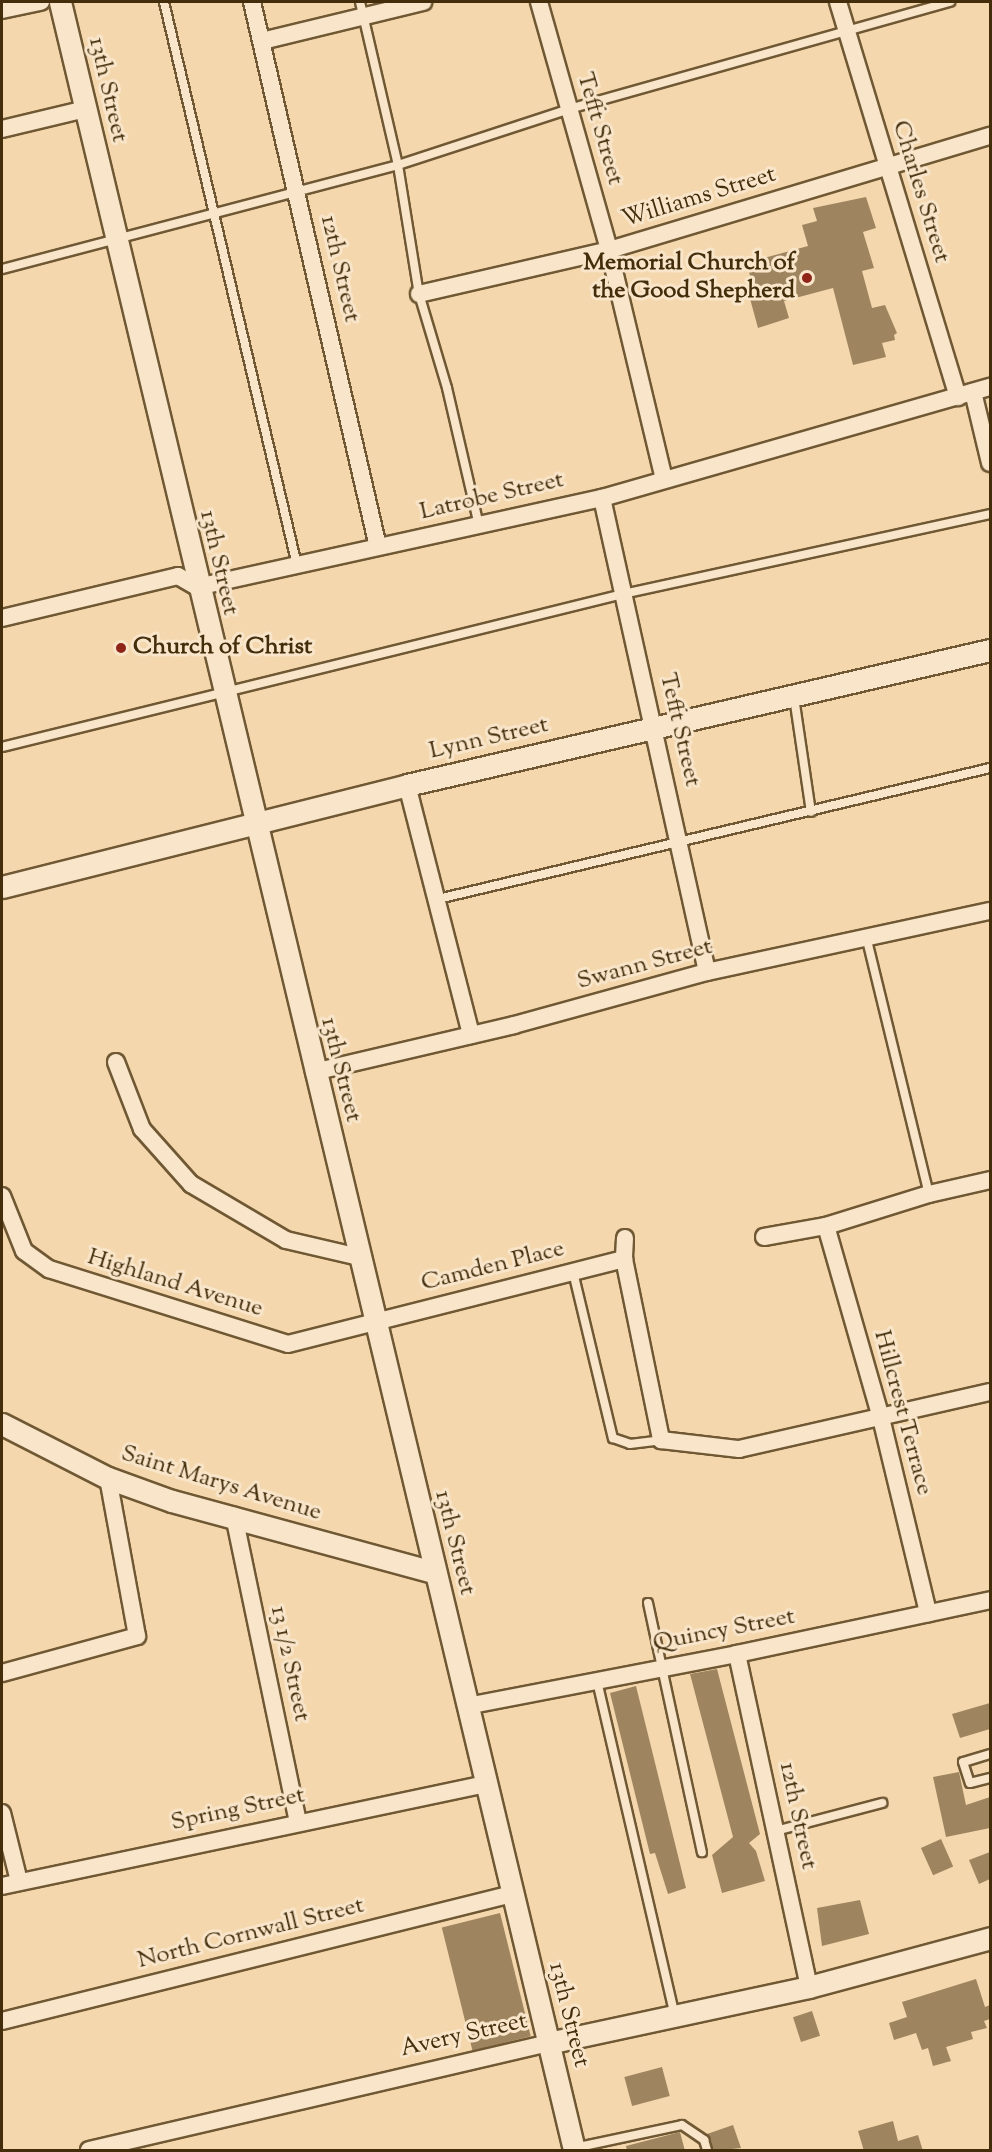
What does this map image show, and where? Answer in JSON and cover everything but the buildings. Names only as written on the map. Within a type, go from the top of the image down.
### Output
[{"type":"street","points":[[2,10],[41,2]]},
{"type":"street","name":"13th Street","points":[[60,2],[222,693],[574,2149]]},
{"type":"street","name":"12th Street","points":[[252,2],[378,547]]},
{"type":"street","points":[[262,41],[362,9],[423,2]]},
{"type":"street","name":"Tefft Street","points":[[538,2],[609,250],[664,479]]},
{"type":"street","name":"Charles Street","points":[[838,2],[886,165],[990,463]]},
{"type":"street","points":[[2,129],[85,109]]},
{"type":"street","name":"Williams Street","points":[[419,294],[609,250],[886,165],[990,136]]},
{"type":"street","name":"Latrobe Street","points":[[197,587],[602,498],[990,387]]},
{"type":"street","name":"Tefft Street","points":[[602,498],[707,972]]},
{"type":"street","points":[[2,618],[178,576],[197,587]]},
{"type":"street","name":"Lynn Street","points":[[2,886],[254,822],[654,726],[990,650]]},
{"type":"street","points":[[407,785],[471,1035]]},
{"type":"street","name":"Swann Street","points":[[314,1072],[471,1035],[707,972],[990,911]]},
{"type":"street","points":[[116,1062],[142,1129],[191,1184],[286,1240],[359,1257]]},
{"type":"street","points":[[764,1237],[826,1226],[929,1194],[990,1180]]},
{"type":"street","name":"Highland Avenue","points":[[2,1196],[24,1251],[49,1269],[133,1298],[288,1344],[374,1321]]},
{"type":"street","name":"Hillcrest Terrace","points":[[826,1226],[880,1418],[928,1613]]},
{"type":"street","points":[[625,1238],[624,1259],[661,1440],[739,1449],[990,1392]]},
{"type":"street","name":"Camden Place","points":[[374,1321],[624,1259]]},
{"type":"street","name":"Saint Marys Avenue","points":[[2,1424],[108,1478],[172,1501],[434,1572]]},
{"type":"street","points":[[2,1673],[137,1636],[108,1478]]},
{"type":"street","name":"13 1/2 Street","points":[[234,1516],[298,1822]]},
{"type":"street","name":"Quincy Street","points":[[467,1706],[737,1654],[990,1600]]},
{"type":"street","name":"12th Street","points":[[737,1654],[809,1987]]},
{"type":"street","name":"Spring Street","points":[[2,1886],[486,1784]]},
{"type":"street","points":[[2,1813],[19,1881]]},
{"type":"street","name":"North Cornwall Street","points":[[2,2021],[512,1894]]},
{"type":"street","name":"Avery Street","points":[[89,2151],[548,2043],[809,1987],[990,1938]]},
{"type":"lane","points":[[164,2],[297,565]]},
{"type":"lane","points":[[2,269],[297,194],[398,165],[569,109],[845,28],[950,2]]},
{"type":"lane","points":[[362,9],[398,165],[419,294],[447,388],[479,525]]},
{"type":"lane","points":[[2,747],[623,594],[990,514]]},
{"type":"lane","points":[[794,695],[811,812]]},
{"type":"lane","points":[[438,899],[990,768]]},
{"type":"lane","points":[[866,936],[929,1194]]},
{"type":"lane","points":[[573,1272],[613,1438],[630,1444],[661,1440]]},
{"type":"lane","points":[[648,1603],[702,1852]]},
{"type":"lane","points":[[597,1682],[675,2016]]},
{"type":"lane","points":[[990,1754],[963,1762],[970,1783],[990,1778]]},
{"type":"lane","points":[[775,1831],[882,1803]]},
{"type":"lane","points":[[574,2149],[629,2133],[682,2125],[704,2140],[707,2151]]},
{"type":"place","name":"Memorial Church of the Good Shepherd","points":[[807,278]]},
{"type":"place","name":"Church of Christ","points":[[121,648]]}]
